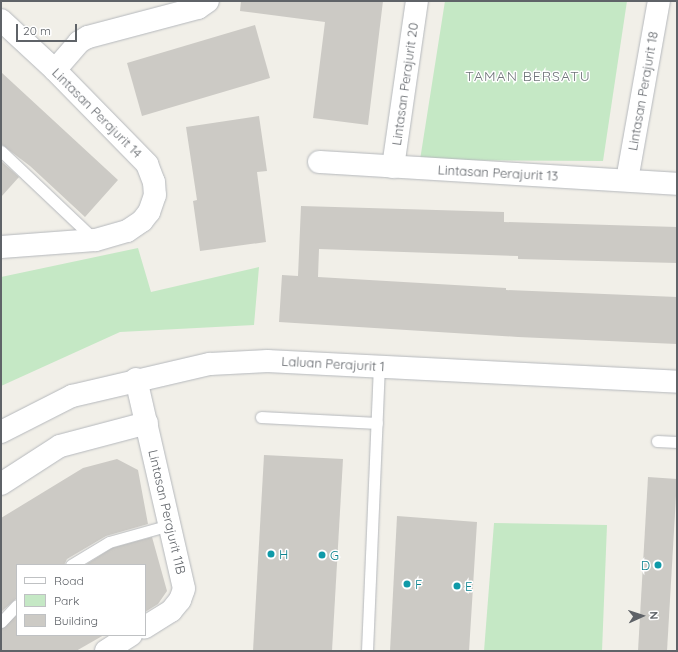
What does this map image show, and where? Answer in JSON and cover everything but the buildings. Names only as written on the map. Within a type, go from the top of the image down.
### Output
[{"type":"street","points":[[55,70],[79,42],[88,37],[198,8],[208,1]]},
{"type":"street","name":"Lintasan Perajurit 20","points":[[394,167],[416,1]]},
{"type":"street","name":"Lintasan Perajurit 18","points":[[627,180],[659,1]]},
{"type":"street","name":"Lintasan Perajurit 14","points":[[1,20],[55,70],[147,164],[154,182],[155,195],[149,212],[142,221],[127,231],[95,240]]},
{"type":"street","name":"Lintasan Perajurit 13","points":[[319,162],[677,184]]},
{"type":"street","points":[[1,247],[95,240]]},
{"type":"street","name":"Laluan Perajurit 1","points":[[1,432],[72,396],[210,364],[268,361],[677,382]]},
{"type":"street","name":"Lintasan Perajurit 11B","points":[[136,380],[184,589],[180,600],[171,610],[146,626]]},
{"type":"street","points":[[1,484],[60,446],[147,423]]},
{"type":"street","points":[[106,651],[129,636]]},
{"type":"lane","points":[[1,151],[95,240]]},
{"type":"lane","points":[[367,651],[379,366]]},
{"type":"lane","points":[[260,417],[377,423]]},
{"type":"lane","points":[[657,440],[677,442]]},
{"type":"lane","points":[[73,564],[109,542],[170,525]]},
{"type":"lane","points":[[1,622],[16,606]]},
{"type":"green space","points":[[445,1],[627,1],[603,161],[420,160]]},
{"type":"green space","points":[[138,248],[151,292],[259,267],[254,325],[120,332],[1,386],[1,277]]},
{"type":"green space","points":[[494,523],[607,525],[602,651],[484,651]]},
{"type":"place","name":"H","points":[[271,554]]},
{"type":"place","name":"G","points":[[322,555]]},
{"type":"place","name":"D","points":[[658,565]]},
{"type":"place","name":"F","points":[[407,584]]},
{"type":"place","name":"E","points":[[457,586]]},
{"type":"district","name":"TAMAN BERSATU","points":[[528,76]]}]
